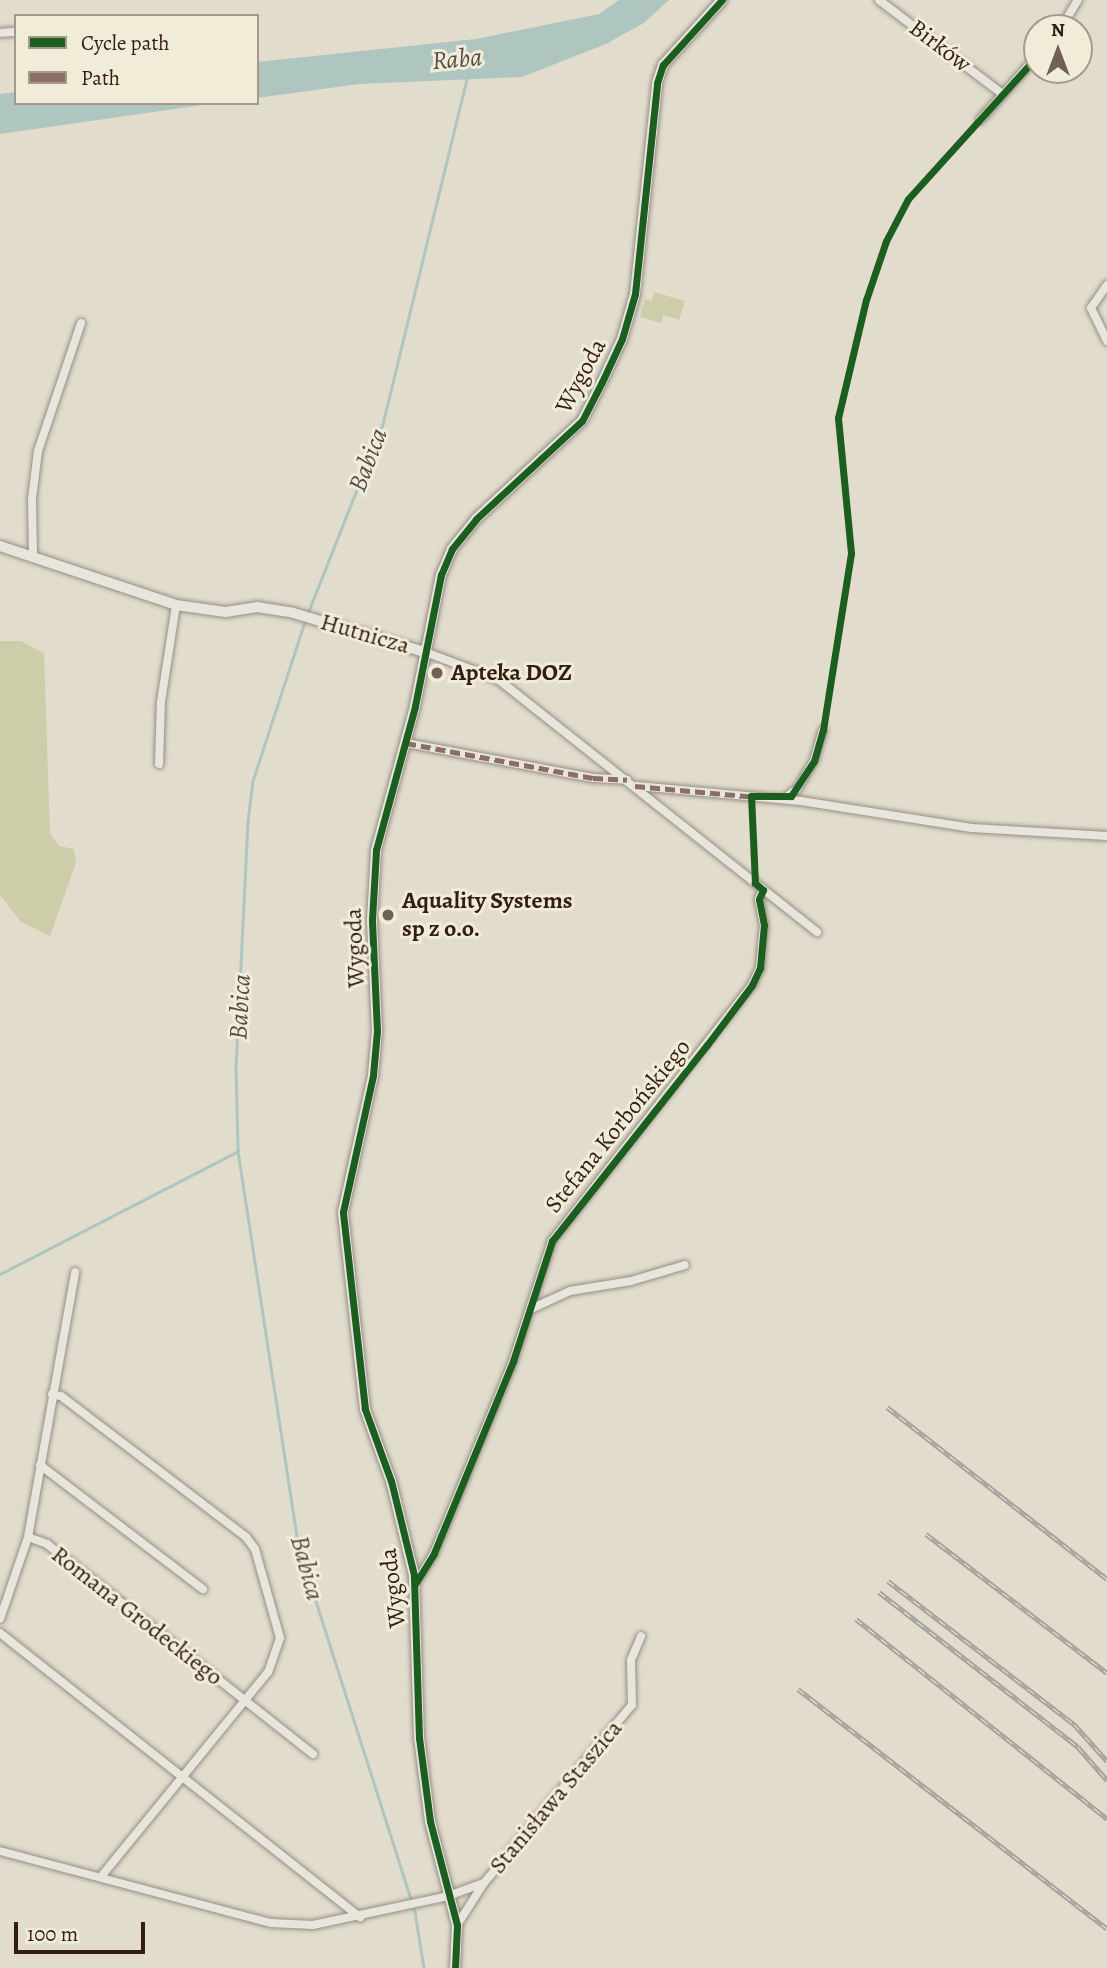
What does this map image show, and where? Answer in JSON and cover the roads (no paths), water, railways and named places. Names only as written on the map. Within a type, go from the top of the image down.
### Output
[{"type":"street","name":"Wygoda","points":[[448,1896],[424,1777],[415,1584],[391,1481],[365,1409],[343,1212],[373,1075],[377,1031],[372,920],[376,850],[406,743],[434,597],[452,549],[476,519],[582,421],[622,340],[637,279],[657,83],[663,65],[722,0]]},
{"type":"street","name":"Birków","points":[[879,0],[1001,93]]},
{"type":"street","points":[[980,120],[1023,70]]},
{"type":"street","points":[[1107,285],[1091,308],[1107,341]]},
{"type":"street","points":[[33,556],[32,499],[38,451],[81,323]]},
{"type":"street","name":"Hutnicza","points":[[0,546],[176,606],[226,612],[257,607],[293,613],[425,652],[499,680],[817,932]]},
{"type":"street","points":[[159,764],[161,702],[176,606]]},
{"type":"street","points":[[783,799],[797,789],[814,761],[823,730]]},
{"type":"street","points":[[406,743],[593,778],[627,780]]},
{"type":"street","points":[[635,786],[783,799],[972,828],[1107,836]]},
{"type":"street","name":"Stefana Korbońskiego","points":[[415,1584],[434,1553],[531,1310],[560,1229],[752,985],[760,968],[764,925],[759,899],[763,890]]},
{"type":"street","points":[[531,1310],[560,1294],[631,1281],[685,1265]]},
{"type":"street","name":"Romana Grodeckiego","points":[[0,1619],[28,1536],[75,1272]]},
{"type":"street","name":"Romana Grodeckiego","points":[[52,1394],[61,1396],[246,1536],[255,1549],[280,1638],[272,1664],[101,1877]]},
{"type":"street","points":[[40,1465],[203,1589]]},
{"type":"street","name":"Romana Grodeckiego","points":[[28,1536],[47,1544],[313,1754]]},
{"type":"street","points":[[0,1633],[360,1917]]},
{"type":"street","name":"Stanisława Staszica","points":[[0,1851],[271,1923],[313,1925],[360,1917],[448,1896],[484,1884],[632,1705],[631,1660],[641,1636]]},
{"type":"street","points":[[457,1925],[484,1884]]},
{"type":"street","points":[[448,1896],[457,1925],[455,1968]]},
{"type":"water","name":"Raba","points":[[619,0],[669,0],[644,23],[606,44],[522,77],[359,84],[259,98],[259,62],[476,39],[599,14]]},
{"type":"water","points":[[14,92],[14,105],[202,105],[0,134],[0,94]]},
{"type":"waterway","name":"Babica","points":[[307,615],[382,426],[467,76]]},
{"type":"waterway","name":"Babica","points":[[305,622],[253,781],[248,822],[236,1067],[238,1151],[299,1548],[415,1912],[424,1968]]},
{"type":"waterway","points":[[0,1274],[238,1151]]},
{"type":"railway","points":[[887,1407],[1107,1579]]},
{"type":"railway","points":[[926,1534],[1107,1673]]},
{"type":"railway","points":[[888,1581],[1074,1724],[1107,1761]]},
{"type":"railway","points":[[879,1592],[1078,1747],[1107,1780]]},
{"type":"railway","points":[[856,1619],[1107,1819]]},
{"type":"railway","points":[[798,1689],[1107,1929]]},
{"type":"place","name":"Apteka DOZ","points":[[437,673]]},
{"type":"place","name":"Aquality Systems sp z o.o.","points":[[388,915]]}]
